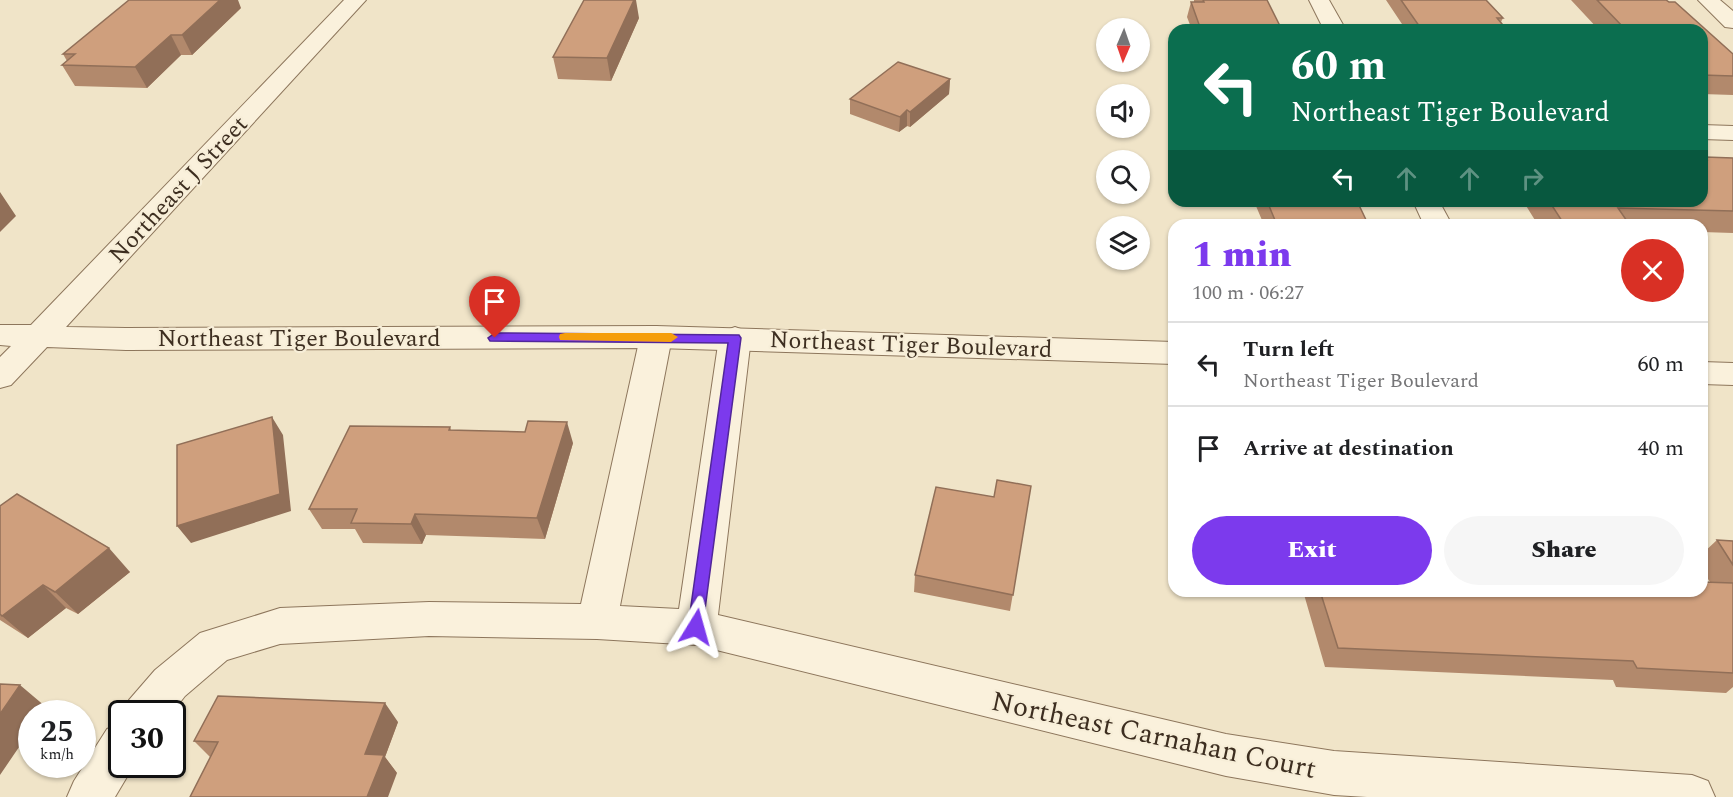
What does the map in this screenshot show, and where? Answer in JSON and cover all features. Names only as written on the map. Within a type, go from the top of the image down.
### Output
[{"type":"street","name":"Northeast J Street","points":[[0,377],[356,0]]},
{"type":"street","points":[[1319,0],[1332,24]]},
{"type":"street","points":[[1708,0],[1733,22]]},
{"type":"street","points":[[1708,132],[1733,133]]},
{"type":"street","name":"Northeast Tiger Boulevard","points":[[0,335],[126,339],[735,338],[1168,353]]},
{"type":"street","points":[[597,622],[656,337]]},
{"type":"street","points":[[696,627],[735,338]]},
{"type":"street","points":[[1708,373],[1733,374]]},
{"type":"street","name":"Northeast Carnahan Court","points":[[156,700],[170,683],[214,646],[280,626],[429,619],[597,622],[696,627],[1226,755],[1334,773],[1630,795],[1692,797]]},
{"type":"street","points":[[90,797],[108,767]]},
{"type":"building","points":[[129,0],[220,0],[182,35],[171,35],[135,67],[62,65],[75,54],[63,54]]},
{"type":"building","points":[[584,0],[634,0],[607,58],[553,57]]},
{"type":"building","points":[[1203,0],[1267,0],[1279,24],[1199,24],[1191,2],[1204,2]]},
{"type":"building","points":[[1401,0],[1486,0],[1503,18],[1497,18],[1502,24],[1418,24]]},
{"type":"building","points":[[1597,0],[1675,2],[1700,24],[1620,24]]},
{"type":"building","points":[[1708,32],[1733,54],[1733,76],[1708,75]]},
{"type":"building","points":[[898,62],[950,79],[910,112],[907,110],[900,117],[850,99]]},
{"type":"building","points":[[1708,157],[1733,158],[1733,211],[1618,208],[1626,219],[1561,219],[1553,207],[1708,207]]},
{"type":"building","points":[[1270,207],[1360,207],[1366,219],[1274,219]]},
{"type":"building","points":[[272,417],[280,494],[177,526],[177,445]]},
{"type":"building","points":[[528,421],[567,422],[537,518],[415,514],[411,524],[351,523],[357,509],[309,509],[350,426],[450,427],[449,430],[525,432]]},
{"type":"building","points":[[997,480],[1031,486],[1013,595],[915,575],[936,487],[994,497]]},
{"type":"building","points":[[17,494],[109,548],[55,592],[43,585],[2,616],[0,614],[0,506]]},
{"type":"building","points":[[1717,540],[1733,541],[1733,565]]},
{"type":"building","points":[[1708,582],[1733,583],[1733,673],[1637,668],[1633,661],[1338,648],[1322,597],[1708,597]]},
{"type":"building","points":[[0,684],[20,685],[0,714]]},
{"type":"building","points":[[218,696],[385,703],[365,754],[384,755],[367,797],[190,797],[218,742],[194,741]]},
{"type":"slow traffic","points":[[565,337],[671,337]]},
{"type":"route","points":[[495,338],[735,338],[696,627]]}]
